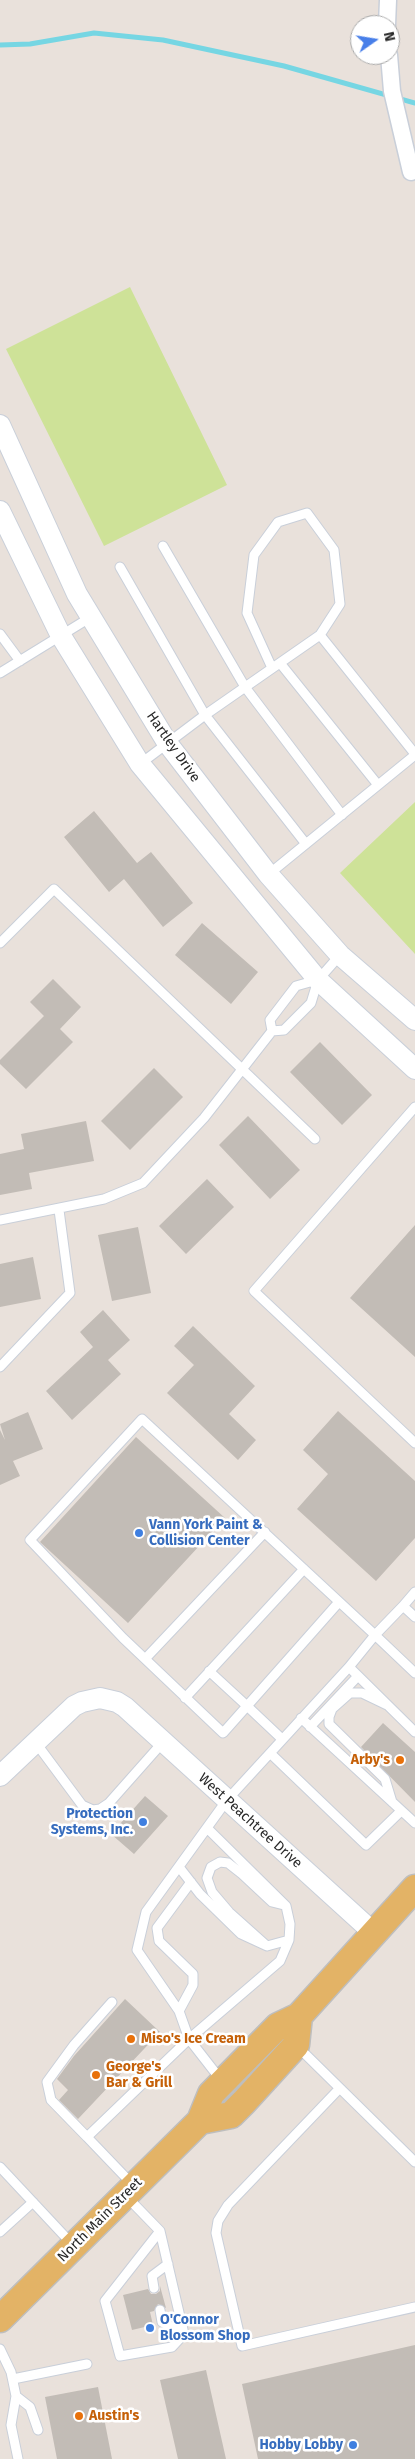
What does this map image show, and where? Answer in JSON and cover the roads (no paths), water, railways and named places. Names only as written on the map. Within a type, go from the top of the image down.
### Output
[{"type":"main road","name":"North Main Street","points":[[0,2319],[200,2121],[211,2094],[289,2021],[375,1934],[415,1888]]},
{"type":"main road","points":[[200,2121],[232,2115],[296,2045],[289,2021]]},
{"type":"main road","points":[[223,2082],[231,2093],[232,2115]]},
{"type":"street","points":[[387,15],[388,0]]},
{"type":"street","points":[[390,65],[392,91],[413,177]]},
{"type":"street","name":"Hartley Drive","points":[[0,425],[77,594],[168,744],[268,874],[340,955],[415,1020]]},
{"type":"street","points":[[0,511],[61,636],[140,764],[318,980],[415,1069]]},
{"type":"street","name":"West Peachtree Drive","points":[[36,1743],[74,1706],[100,1698],[117,1702],[125,1707],[375,1934]]},
{"type":"street","points":[[0,1776],[36,1743]]},
{"type":"lane","points":[[140,764],[205,715],[320,635],[340,604],[334,550],[307,513],[278,522],[254,555],[247,613],[272,668]]},
{"type":"lane","points":[[162,546],[245,687],[342,814]]},
{"type":"lane","points":[[120,567],[205,715],[306,844]]},
{"type":"lane","points":[[0,672],[91,617]]},
{"type":"lane","points":[[0,634],[20,661]]},
{"type":"lane","points":[[268,874],[415,755],[320,635]]},
{"type":"lane","points":[[280,662],[378,785]]},
{"type":"lane","points":[[0,943],[54,889],[314,1139]]},
{"type":"lane","points":[[0,1220],[59,1210],[104,1199],[143,1183],[204,1118],[272,1031],[284,1030],[311,1003],[318,980],[340,955]]},
{"type":"lane","points":[[272,1031],[270,1020],[296,986],[318,980]]},
{"type":"lane","points":[[415,1107],[254,1291],[415,1443]]},
{"type":"lane","points":[[0,1367],[70,1293],[59,1210]]},
{"type":"lane","points":[[339,1602],[224,1733],[145,1659],[30,1540],[142,1419],[265,1532],[415,1673]]},
{"type":"lane","points":[[145,1659],[265,1532]]},
{"type":"lane","points":[[185,1698],[304,1569]]},
{"type":"lane","points":[[223,2082],[189,2039],[179,2011],[137,1950],[146,1912],[227,1800],[415,1592]]},
{"type":"lane","points":[[402,1606],[415,1617]]},
{"type":"lane","points":[[349,1667],[415,1732]]},
{"type":"lane","points":[[209,1671],[282,1739]]},
{"type":"lane","points":[[310,1727],[358,1676]]},
{"type":"lane","points":[[387,1705],[362,1693],[350,1693],[332,1709],[329,1717],[330,1724],[385,1779],[392,1802]]},
{"type":"lane","points":[[301,1718],[415,1823]]},
{"type":"lane","points":[[36,1743],[82,1805],[92,1810],[100,1809],[109,1803],[163,1742]]},
{"type":"lane","points":[[270,1753],[366,1845],[402,1811]]},
{"type":"lane","points":[[87,2137],[189,2039],[280,1961],[289,1940],[290,1924],[286,1906],[207,1828]]},
{"type":"lane","points":[[266,1946],[229,1912],[212,1892],[207,1878],[211,1867],[220,1862],[228,1863],[272,1902],[286,1906]]},
{"type":"lane","points":[[179,1867],[241,1934],[266,1946],[289,1940]]},
{"type":"lane","points":[[179,2011],[193,1986],[194,1974],[159,1941],[156,1928],[191,1882]]},
{"type":"lane","points":[[112,2002],[74,2044],[46,2082],[51,2100],[87,2137],[160,2231],[184,2334]]},
{"type":"lane","points":[[296,2045],[415,2162]]},
{"type":"lane","points":[[339,2089],[228,2205],[218,2221],[216,2233],[242,2346],[415,2306]]},
{"type":"lane","points":[[0,2167],[74,2246]]},
{"type":"lane","points":[[0,2232],[33,2202]]},
{"type":"lane","points":[[160,2231],[104,2301],[120,2356],[172,2347],[184,2334]]},
{"type":"lane","points":[[154,2288],[152,2276],[168,2264]]},
{"type":"lane","points":[[160,2310],[162,2322],[184,2334]]},
{"type":"lane","points":[[0,2350],[13,2379],[16,2396],[11,2425],[18,2459]]},
{"type":"lane","points":[[13,2379],[87,2364]]},
{"type":"lane","points":[[16,2396],[30,2407],[38,2430]]},
{"type":"waterway","points":[[0,45],[30,44],[94,33],[163,40],[284,66],[415,103]]},
{"type":"place","name":"Vann York Paint & Collision Center","points":[[139,1533]]},
{"type":"place","name":"Arby's","points":[[400,1760]]},
{"type":"place","name":"Protection Systems, Inc.","points":[[143,1822]]},
{"type":"place","name":"Miso's Ice Cream","points":[[131,2039]]},
{"type":"place","name":"George's Bar & Grill","points":[[96,2075]]},
{"type":"place","name":"O'Connor Blossom Shop","points":[[150,2328]]},
{"type":"place","name":"Austin's","points":[[79,2416]]},
{"type":"place","name":"Hobby Lobby","points":[[353,2445]]}]
